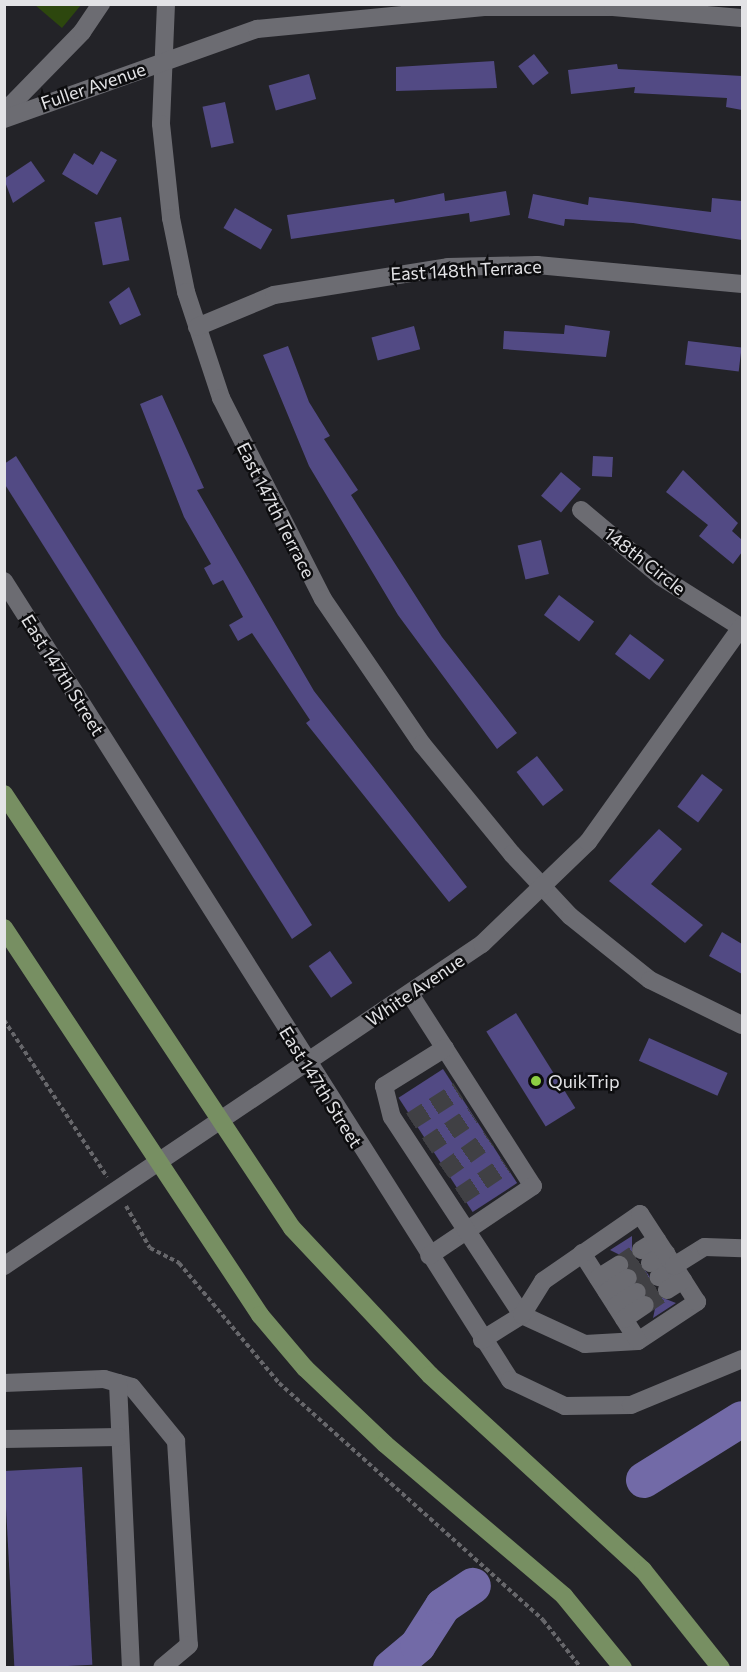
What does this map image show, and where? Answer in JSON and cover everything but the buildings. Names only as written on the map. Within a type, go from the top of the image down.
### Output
[{"type":"main road","points":[[4,794],[292,1228],[343,1289],[643,1570],[721,1668]]},
{"type":"main road","points":[[4,928],[158,1165],[260,1315],[305,1368],[385,1444],[564,1596],[623,1668]]},
{"type":"street","name":"Fuller Avenue","points":[[4,112],[101,4]]},
{"type":"street","name":"Fuller Avenue","points":[[4,119],[160,63],[166,4]]},
{"type":"street","points":[[160,63],[257,29],[355,16],[484,7],[613,7],[742,18]]},
{"type":"street","name":"East 147th Terrace","points":[[160,63],[171,218],[197,327],[230,418],[323,599],[422,744],[545,889],[650,980],[742,1025]]},
{"type":"street","name":"East 148th Terrace","points":[[197,327],[274,295],[448,267],[537,265],[742,284]]},
{"type":"street","name":"148th Circle","points":[[581,510],[661,578],[742,627]]},
{"type":"street","name":"East 147th Street","points":[[4,581],[307,1064],[482,1340],[510,1380],[565,1406],[654,1400],[742,1359]]},
{"type":"street","name":"White Avenue","points":[[4,1266],[158,1165],[482,944],[545,889],[588,842],[742,627]]},
{"type":"street","points":[[410,994],[445,1048],[463,1088],[478,1112],[511,1162],[533,1186],[429,1256]]},
{"type":"street","points":[[445,1048],[384,1086],[405,1125],[453,1201],[467,1232],[522,1315],[585,1344],[638,1341],[697,1302],[662,1265],[640,1214],[543,1281],[522,1315],[482,1340]]},
{"type":"street","points":[[662,1265],[705,1247],[742,1248]]},
{"type":"street","points":[[582,1253],[638,1341]]},
{"type":"street","points":[[611,1299],[632,1285],[611,1299]]},
{"type":"street","points":[[4,1383],[118,1383],[132,1387],[176,1441],[189,1645],[162,1668]]},
{"type":"street","points":[[118,1383],[130,1668]]},
{"type":"street","points":[[4,1439],[119,1437]]},
{"type":"green space","points":[[35,5],[81,5],[62,28]]},
{"type":"waterway","points":[[644,1480],[742,1419]]},
{"type":"waterway","points":[[391,1668],[418,1645],[443,1606],[473,1586]]},
{"type":"tunnel","points":[[411,1121],[458,1091]]},
{"type":"tunnel","points":[[427,1146],[473,1115]]},
{"type":"tunnel","points":[[444,1171],[489,1139]]},
{"type":"tunnel","points":[[460,1196],[506,1165]]},
{"type":"tunnel","points":[[619,1265],[641,1250]]},
{"type":"tunnel","points":[[628,1278],[650,1263]]},
{"type":"tunnel","points":[[637,1292],[659,1277]]},
{"type":"tunnel","points":[[645,1305],[667,1290]]},
{"type":"place","name":"QuikTrip","points":[[536,1081]]}]
